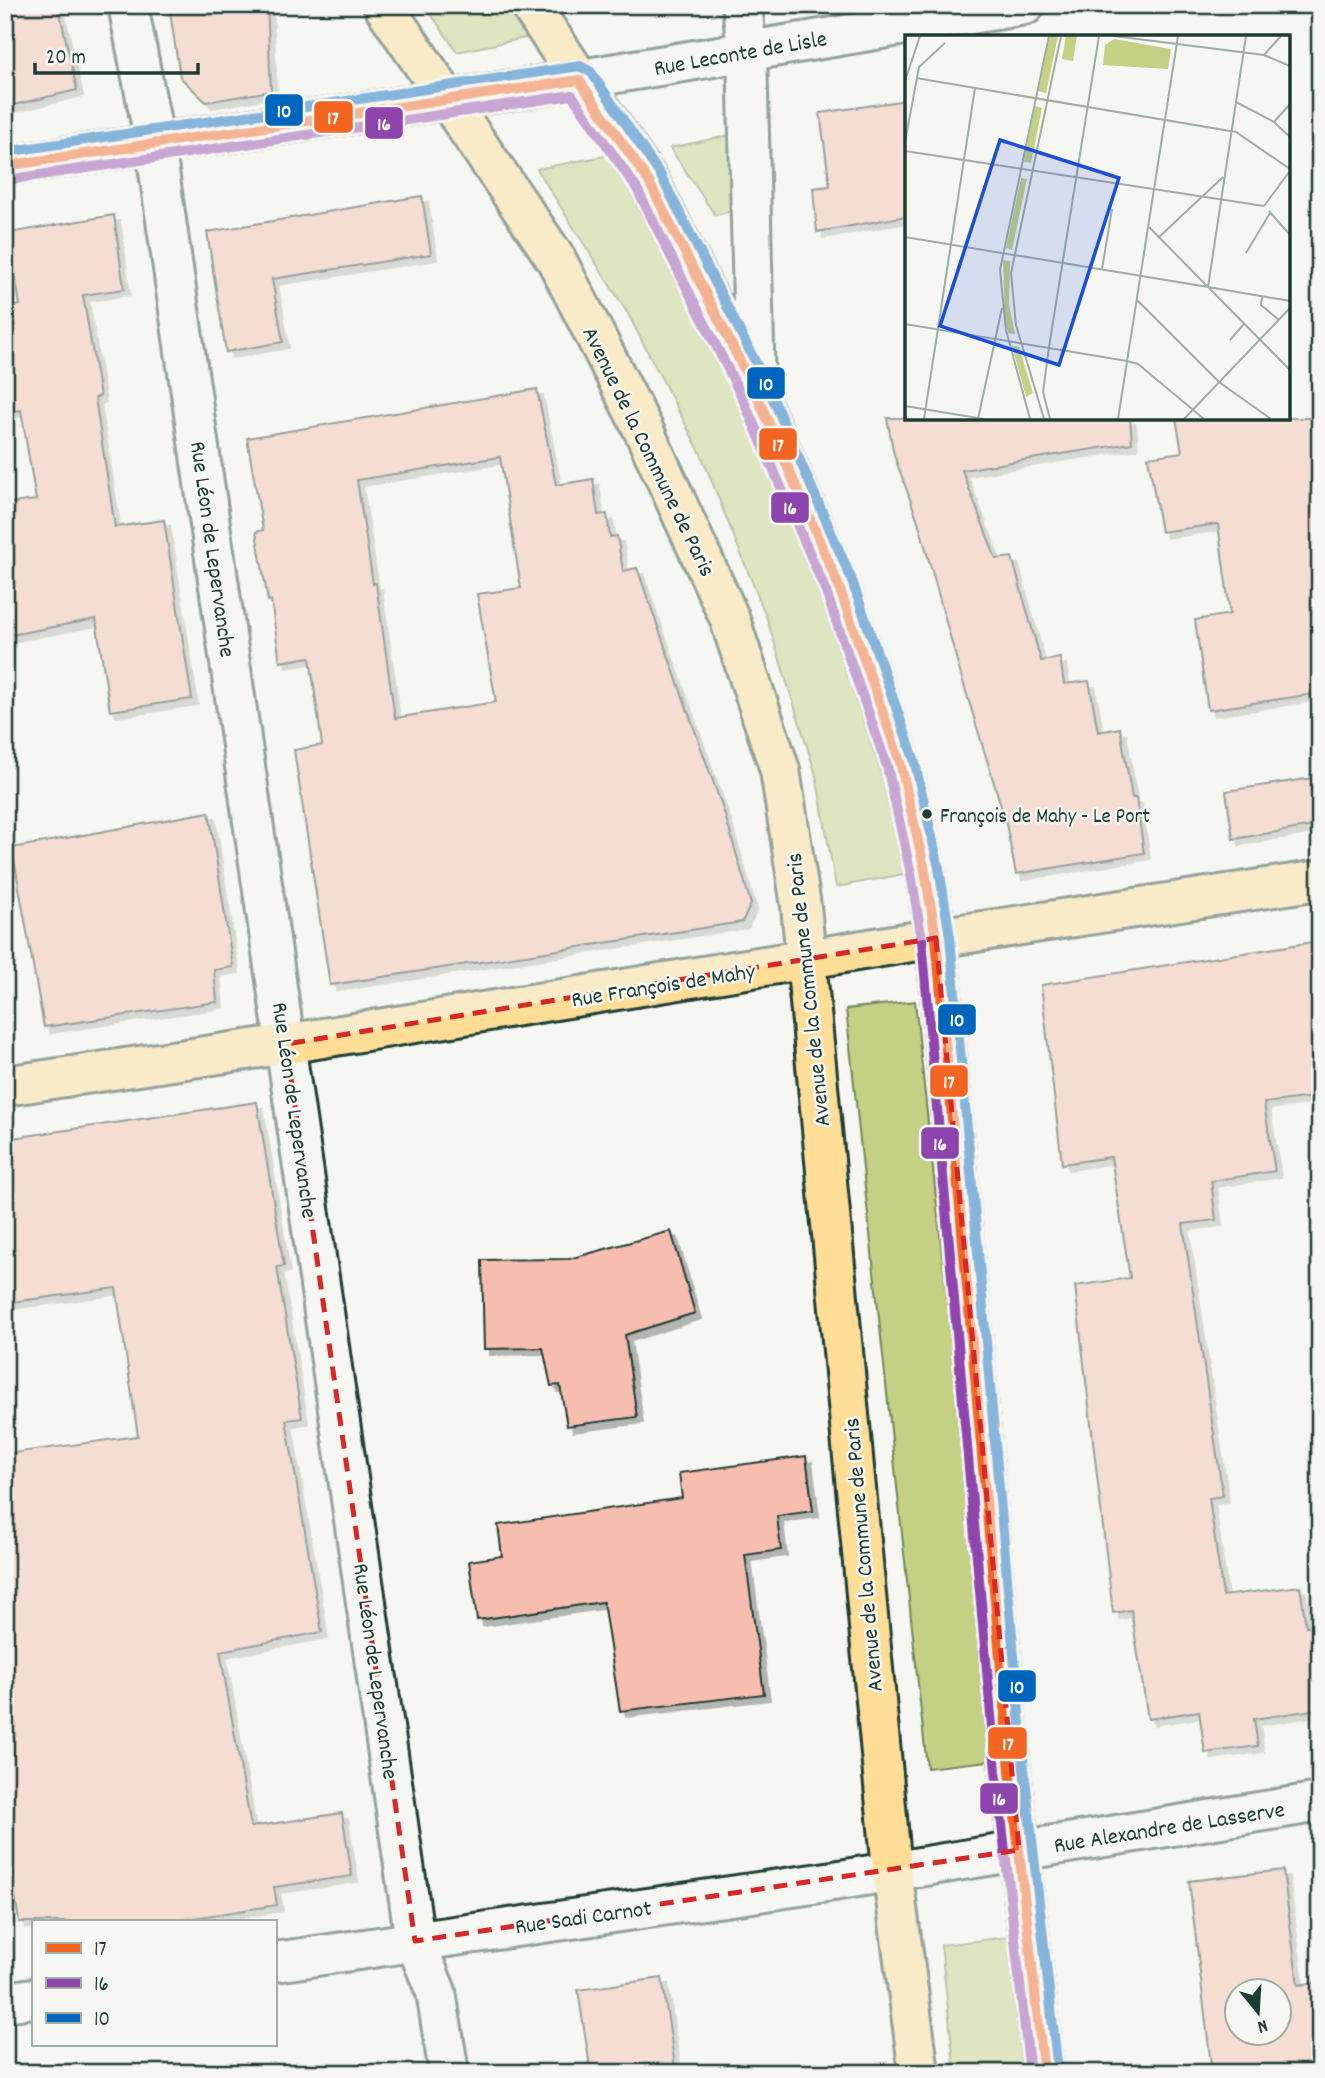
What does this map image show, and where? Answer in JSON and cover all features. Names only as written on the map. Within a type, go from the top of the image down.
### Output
[{"type":"main road","name":"Avenue de la Commune de Paris","points":[[383,5],[556,260],[644,431],[729,617],[780,770],[802,906],[892,1870],[919,2073]]},
{"type":"main road","points":[[530,5],[649,182],[755,391],[838,584],[900,762],[925,871],[936,938],[1007,1743],[1044,2073]]},
{"type":"main road","name":"Rue François de Mahy","points":[[5,1086],[286,1044],[936,938],[1320,880]]},
{"type":"street","name":"Rue Léon de Lepervanche","points":[[128,5],[155,144],[415,1941],[436,1992],[449,2073]]},
{"type":"street","points":[[742,5],[747,50],[755,391]]},
{"type":"street","name":"Rue Leconte de Lisle","points":[[5,166],[579,80],[1026,5]]},
{"type":"street","name":"Rue Alexandre de Lasserve","points":[[892,1870],[1320,1802]]},
{"type":"street","name":"Rue Sadi Carnot","points":[[276,1962],[827,1882],[892,1870]]},
{"type":"street","points":[[5,2002],[32,1998]]},
{"type":"highlighted area","points":[[936,938],[1019,1850],[415,1941],[286,1044]]},
{"type":"green space","points":[[425,5],[514,5],[535,36],[457,52]]},
{"type":"green space","points":[[735,134],[732,211],[715,215],[670,148]]},
{"type":"green space","points":[[614,154],[757,431],[882,750],[909,873],[836,887],[816,775],[767,619],[700,452],[628,314],[537,169]]},
{"type":"green space","points":[[915,1001],[996,1760],[927,1768],[846,1009]]},
{"type":"green space","points":[[1016,1936],[1031,2073],[955,2073],[941,1945]]},
{"type":"building","points":[[5,5],[58,5],[77,90],[5,107]]},
{"type":"building","points":[[179,5],[267,5],[271,91],[206,102],[180,77],[170,12],[180,12]]},
{"type":"building","points":[[905,100],[905,216],[817,232],[813,188],[830,186],[820,113]]},
{"type":"building","points":[[422,196],[431,254],[272,279],[283,342],[226,352],[207,232]]},
{"type":"building","points":[[114,215],[124,289],[83,295],[100,396],[95,398],[115,527],[164,520],[192,699],[110,711],[96,619],[5,636],[5,504],[36,500],[21,410],[5,412],[5,309],[20,305],[9,233]]},
{"type":"building","points":[[537,389],[556,485],[593,479],[598,515],[607,514],[610,537],[617,536],[623,571],[637,568],[725,815],[751,904],[742,922],[330,985],[294,750],[322,745],[310,657],[280,662],[271,600],[268,601],[256,532],[263,530],[247,438]],"holes":[[[500,457],[521,588],[477,594],[496,702],[395,718],[376,583],[373,584],[357,480]]]},
{"type":"building","points":[[887,418],[1130,420],[1132,443],[962,470],[996,559],[1012,557],[1041,661],[1060,658],[1064,684],[1089,681],[1098,732],[1120,728],[1132,798],[1136,798],[1144,853],[1016,874],[1005,819],[918,521],[894,455]]},
{"type":"building","points":[[1320,418],[1320,693],[1208,710],[1195,620],[1230,614],[1218,524],[1161,532],[1148,457],[1182,452],[1176,420]]},
{"type":"building","points":[[1320,777],[1320,825],[1233,839],[1226,791]]},
{"type":"building","points":[[209,812],[233,967],[214,970],[217,1002],[44,1027],[12,848]]},
{"type":"building","points":[[1320,941],[1320,1096],[1264,1103],[1275,1171],[1211,1181],[1216,1220],[1183,1224],[1223,1496],[1209,1498],[1223,1596],[1300,1586],[1306,1626],[1320,1624],[1320,1709],[1254,1719],[1258,1746],[1205,1753],[1199,1711],[1148,1719],[1131,1610],[1113,1613],[1075,1286],[1130,1278],[1111,1157],[1062,1164],[1041,985]]},
{"type":"building","points":[[257,1102],[284,1266],[277,1267],[302,1418],[286,1420],[322,1632],[220,1651],[251,1827],[342,1813],[352,1876],[274,1887],[277,1905],[181,1920],[19,1922],[5,1830],[5,1454],[138,1436],[116,1288],[5,1303],[5,1139]]},
{"type":"building","points":[[671,1231],[695,1313],[625,1335],[637,1417],[567,1426],[560,1385],[551,1386],[543,1348],[484,1349],[482,1260],[569,1259]]},
{"type":"building","points":[[806,1456],[813,1511],[777,1516],[781,1550],[745,1555],[764,1694],[620,1711],[603,1602],[477,1620],[469,1561],[502,1556],[498,1525],[682,1498],[679,1473]]},
{"type":"building","points":[[1283,1870],[1298,1985],[1320,1982],[1320,2073],[1212,2073],[1189,1881]]},
{"type":"building","points":[[662,1978],[676,2073],[591,2073],[578,1990]]},
{"type":"transit line","name":"10","points":[[5,152],[580,66],[591,72],[661,176],[767,385],[851,578],[914,759],[939,868],[950,937],[1024,1769],[1058,2071]]},
{"type":"transit line","name":"17","points":[[5,166],[579,80],[649,182],[755,391],[838,584],[900,762],[925,871],[936,938],[1010,1770],[1044,2073]]},
{"type":"transit line","name":"16","points":[[7,180],[572,95],[637,189],[742,397],[825,589],[887,766],[911,874],[922,940],[996,1771],[1030,2073]]},
{"type":"place","name":"François de Mahy - Le Port","points":[[927,814]]}]
